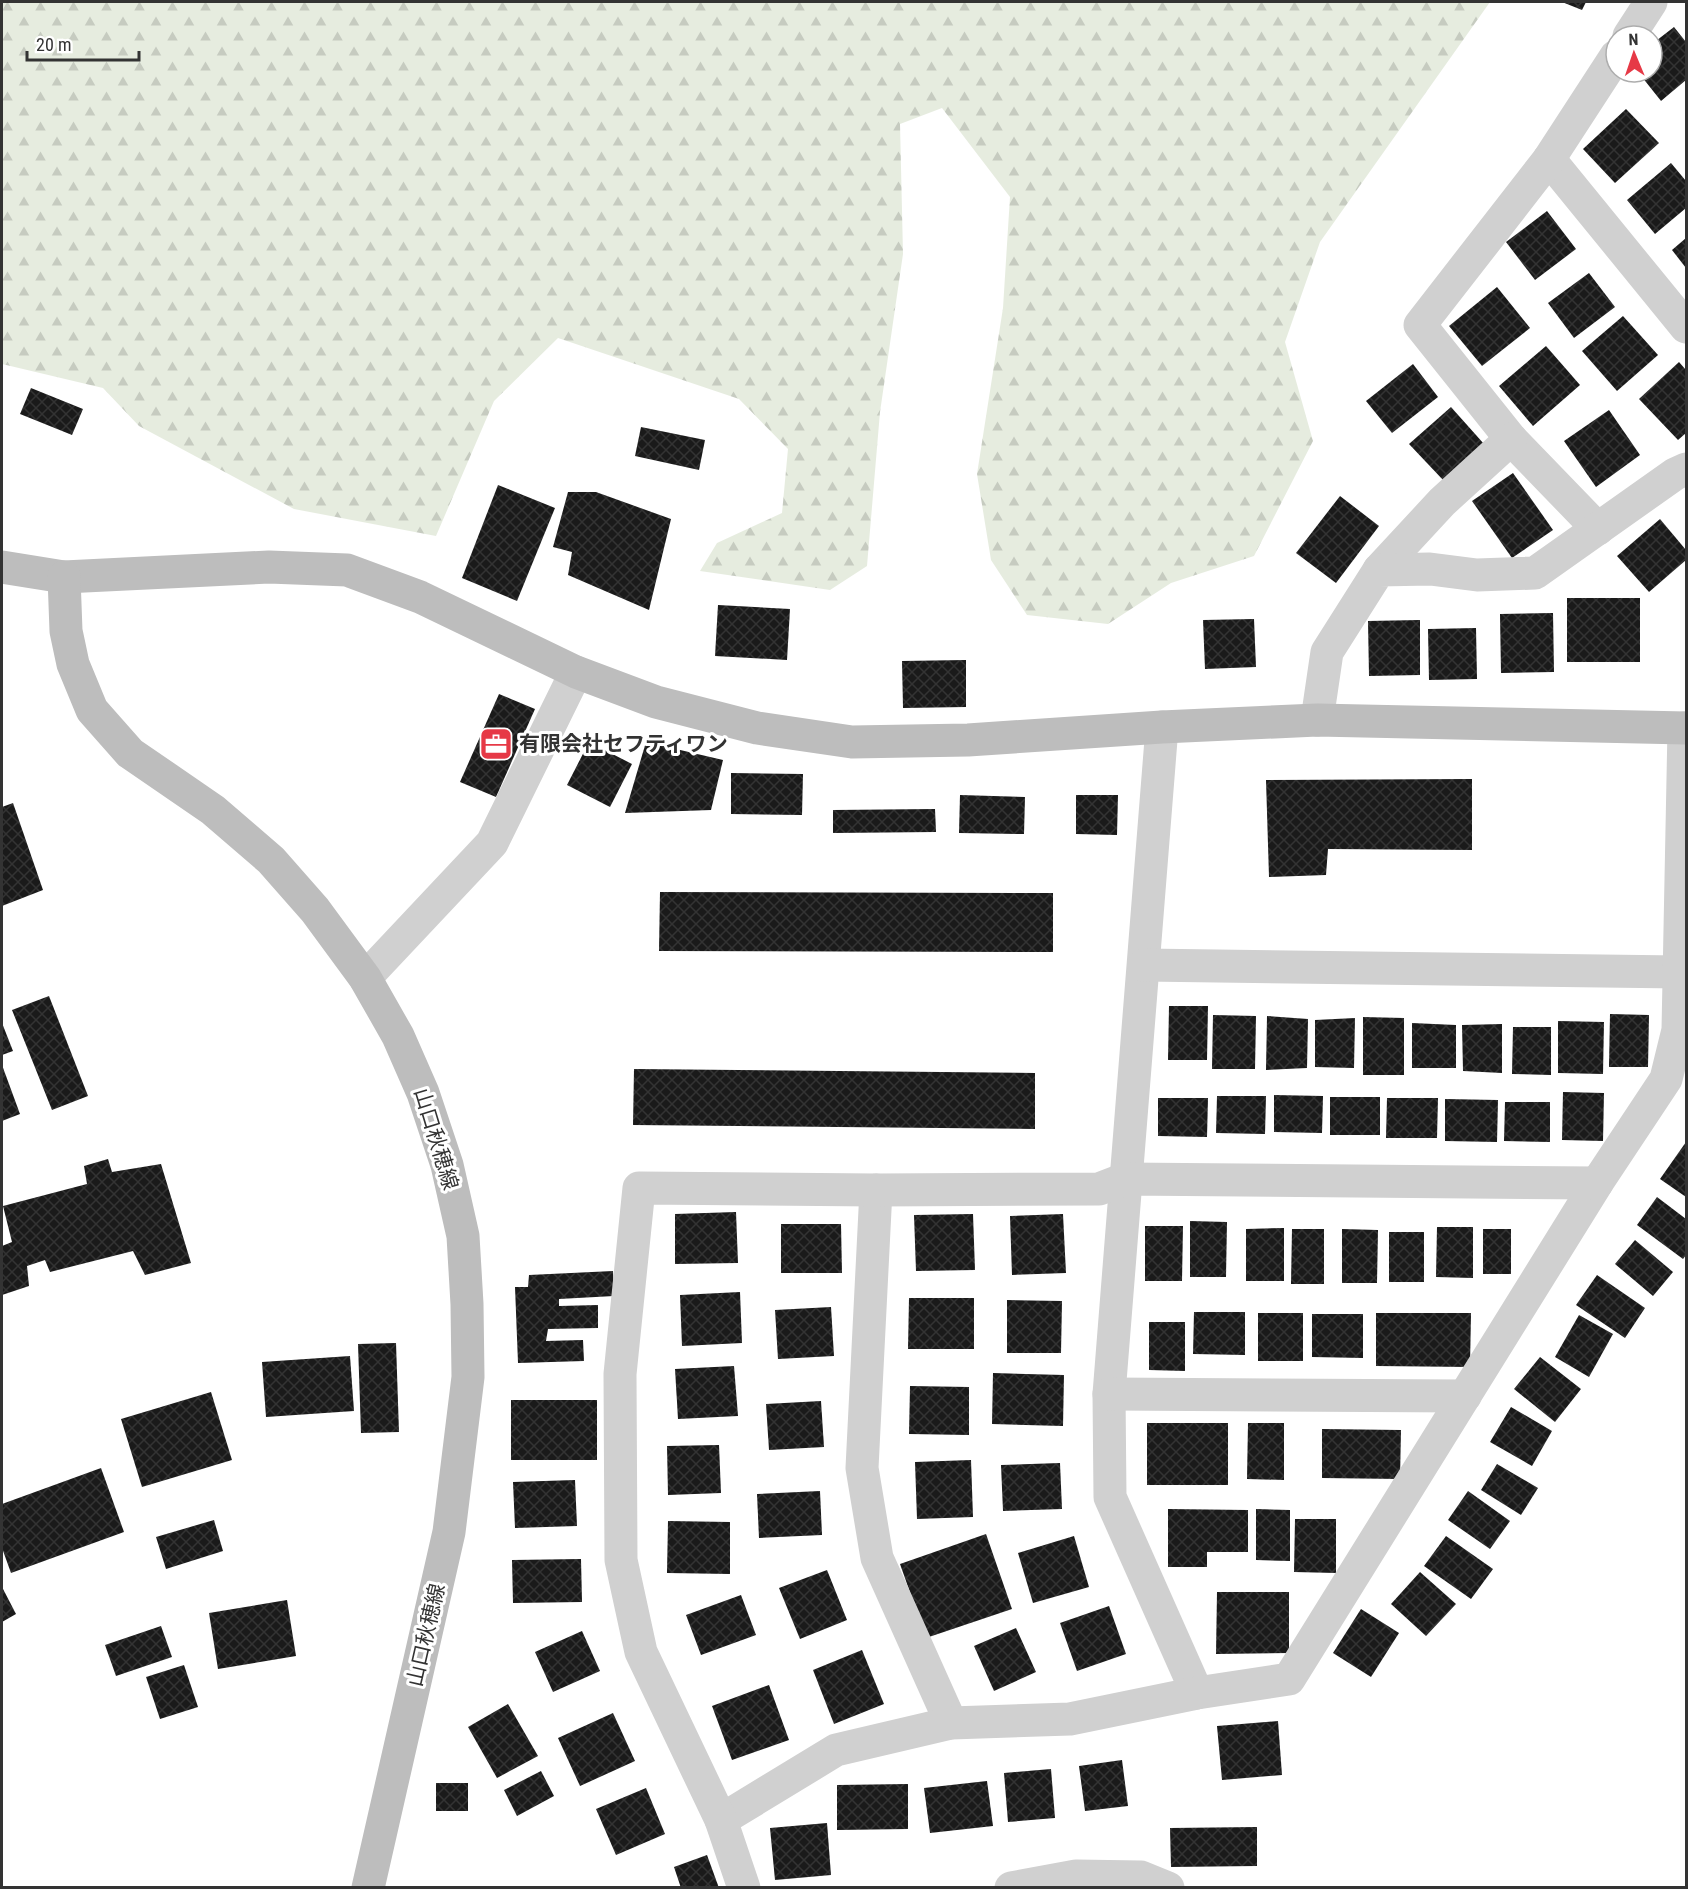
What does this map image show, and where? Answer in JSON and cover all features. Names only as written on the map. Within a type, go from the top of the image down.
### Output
[{"type":"street","points":[[1637,24],[1652,2]]},
{"type":"street","points":[[1598,529],[1511,439],[1420,325],[1549,159],[1604,74]]},
{"type":"street","points":[[1549,159],[1686,327]]},
{"type":"street","points":[[1317,720],[1327,652],[1379,570],[1442,502],[1511,439]]},
{"type":"street","points":[[1379,570],[1430,569],[1477,575],[1535,573],[1675,474],[1686,469]]},
{"type":"street","points":[[2,567],[64,577],[269,567],[347,570],[420,597],[576,672],[656,702],[757,728],[852,742],[968,740],[1162,727],[1317,720],[1686,720],[1678,1030],[1666,1079],[1597,1183],[1289,1679],[1197,1693],[1070,1719],[951,1723],[836,1750],[721,1820]]},
{"type":"street","name":"山口秋穂線","points":[[64,577],[66,631],[73,664],[92,710],[130,753],[213,810],[271,861],[315,910],[365,978],[398,1036],[423,1093],[447,1166],[463,1236],[468,1377],[449,1532],[368,1887]]},
{"type":"street","points":[[365,978],[492,843],[576,672]]},
{"type":"street","points":[[1162,727],[1109,1394],[1110,1497],[1197,1693]]},
{"type":"street","points":[[1144,965],[1680,972]]},
{"type":"street","points":[[744,1887],[721,1820],[641,1652],[621,1560],[620,1374],[639,1188],[1099,1189],[1125,1179],[1597,1183]]},
{"type":"street","points":[[876,1190],[862,1468],[878,1558],[951,1723]]},
{"type":"street","points":[[1109,1394],[1465,1396]]},
{"type":"street","points":[[1011,1887],[1076,1876],[1140,1877],[1168,1887]]},
{"type":"green space","points":[[2,2],[1490,2],[1320,242],[1285,342],[1313,441],[1254,556],[1171,583],[1108,624],[1027,615],[991,560],[977,474],[1003,308],[1010,197],[942,108],[900,124],[903,254],[880,412],[867,566],[830,590],[700,571],[717,543],[782,513],[788,449],[739,399],[558,338],[494,401],[436,536],[294,509],[139,426],[103,388],[2,364]]},
{"type":"building","points":[[1562,2],[1586,2],[1582,10]]},
{"type":"building","points":[[1674,27],[1686,42],[1686,80],[1661,101],[1648,84],[1664,84],[1664,35]]},
{"type":"building","points":[[1626,109],[1659,143],[1615,183],[1583,149]]},
{"type":"building","points":[[1671,163],[1686,181],[1686,208],[1655,234],[1627,200]]},
{"type":"building","points":[[1547,211],[1576,249],[1535,280],[1506,242]]},
{"type":"building","points":[[1686,238],[1686,268],[1672,250]]},
{"type":"building","points":[[1589,273],[1615,307],[1574,338],[1548,303]]},
{"type":"building","points":[[1497,287],[1530,328],[1482,366],[1449,326]]},
{"type":"building","points":[[1623,316],[1658,355],[1617,391],[1582,351]]},
{"type":"building","points":[[1546,346],[1580,385],[1533,426],[1499,386]]},
{"type":"building","points":[[1679,362],[1686,370],[1686,433],[1678,440],[1639,399]]},
{"type":"building","points":[[1413,364],[1438,397],[1392,433],[1366,401]]},
{"type":"building","points":[[31,388],[83,409],[72,435],[20,414]]},
{"type":"building","points":[[1451,407],[1484,444],[1444,481],[1409,444]]},
{"type":"building","points":[[1609,410],[1640,455],[1596,487],[1564,441]]},
{"type":"building","points":[[641,427],[705,440],[699,470],[635,456]]},
{"type":"building","points":[[1513,473],[1553,530],[1512,558],[1472,501]]},
{"type":"building","points":[[498,485],[555,508],[517,601],[462,578]]},
{"type":"building","points":[[568,492],[596,492],[671,519],[649,610],[568,575],[572,552],[553,547]]},
{"type":"building","points":[[1340,496],[1379,526],[1336,583],[1296,553]]},
{"type":"building","points":[[1660,519],[1686,550],[1686,560],[1649,592],[1617,556]]},
{"type":"building","points":[[1567,598],[1640,598],[1640,662],[1567,662]]},
{"type":"building","points":[[718,605],[790,609],[787,660],[715,656]]},
{"type":"building","points":[[1553,613],[1554,672],[1501,673],[1500,614]]},
{"type":"building","points":[[1254,619],[1256,667],[1205,669],[1203,620]]},
{"type":"building","points":[[1420,620],[1420,675],[1369,676],[1368,621]]},
{"type":"building","points":[[1476,628],[1477,679],[1429,680],[1428,629]]},
{"type":"building","points":[[966,660],[966,707],[903,708],[902,661]]},
{"type":"building","points":[[499,694],[535,709],[496,797],[460,782]]},
{"type":"building","points":[[589,742],[632,764],[610,807],[567,785]]},
{"type":"building","points":[[646,742],[723,760],[711,810],[625,813]]},
{"type":"building","points":[[731,773],[803,774],[802,815],[731,814]]},
{"type":"building","points":[[1472,779],[1472,850],[1328,849],[1326,875],[1269,877],[1266,780]]},
{"type":"building","points":[[960,795],[1025,797],[1024,834],[959,833]]},
{"type":"building","points":[[1076,795],[1118,795],[1117,835],[1076,834]]},
{"type":"building","points":[[13,803],[43,890],[2,906],[2,807]]},
{"type":"building","points":[[935,809],[936,832],[833,833],[833,810]]},
{"type":"building","points":[[660,892],[1053,893],[1053,952],[659,951]]},
{"type":"building","points":[[49,996],[88,1096],[52,1110],[12,1010]]},
{"type":"building","points":[[1169,1006],[1208,1006],[1207,1060],[1168,1060]]},
{"type":"building","points":[[1610,1014],[1649,1015],[1648,1067],[1609,1067]]},
{"type":"building","points":[[1213,1015],[1256,1016],[1255,1069],[1212,1069]]},
{"type":"building","points":[[1267,1016],[1308,1019],[1307,1068],[1266,1070]]},
{"type":"building","points":[[1363,1017],[1404,1018],[1404,1075],[1363,1075]]},
{"type":"building","points":[[1355,1018],[1354,1068],[1315,1067],[1315,1020]]},
{"type":"building","points":[[1558,1021],[1604,1022],[1603,1074],[1558,1073]]},
{"type":"building","points":[[2,1023],[13,1051],[2,1055]]},
{"type":"building","points":[[1412,1023],[1456,1025],[1456,1068],[1412,1068]]},
{"type":"building","points":[[1502,1024],[1502,1073],[1463,1071],[1462,1025]]},
{"type":"building","points":[[1513,1027],[1551,1027],[1551,1075],[1512,1074]]},
{"type":"building","points":[[2,1065],[20,1114],[2,1121]]},
{"type":"building","points":[[634,1069],[1035,1073],[1035,1129],[633,1125]]},
{"type":"building","points":[[1563,1092],[1604,1093],[1603,1141],[1562,1140]]},
{"type":"building","points":[[1274,1095],[1323,1096],[1322,1133],[1274,1132]]},
{"type":"building","points":[[1217,1096],[1266,1096],[1265,1134],[1216,1133]]},
{"type":"building","points":[[1330,1097],[1380,1097],[1380,1135],[1330,1135]]},
{"type":"building","points":[[1158,1098],[1208,1098],[1207,1137],[1158,1136]]},
{"type":"building","points":[[1387,1098],[1438,1098],[1437,1138],[1386,1138]]},
{"type":"building","points":[[1445,1099],[1498,1100],[1497,1142],[1445,1141]]},
{"type":"building","points":[[1505,1102],[1550,1102],[1550,1142],[1504,1141]]},
{"type":"building","points":[[1686,1142],[1686,1197],[1660,1179]]},
{"type":"building","points":[[108,1159],[112,1172],[161,1164],[191,1263],[145,1275],[133,1251],[50,1272],[45,1260],[27,1266],[29,1286],[2,1295],[2,1246],[12,1242],[3,1206],[87,1184],[84,1166]]},
{"type":"building","points":[[1657,1197],[1686,1219],[1686,1255],[1683,1259],[1637,1225]]},
{"type":"building","points":[[736,1212],[738,1263],[675,1264],[675,1214]]},
{"type":"building","points":[[973,1214],[975,1270],[916,1271],[914,1215]]},
{"type":"building","points":[[1063,1214],[1066,1273],[1012,1275],[1010,1216]]},
{"type":"building","points":[[1190,1221],[1227,1222],[1226,1277],[1190,1277]]},
{"type":"building","points":[[781,1224],[841,1224],[842,1273],[781,1273]]},
{"type":"building","points":[[1145,1226],[1183,1226],[1182,1281],[1145,1281]]},
{"type":"building","points":[[1437,1227],[1473,1227],[1473,1278],[1436,1277]]},
{"type":"building","points":[[1284,1228],[1284,1281],[1246,1281],[1246,1229]]},
{"type":"building","points":[[1292,1229],[1324,1229],[1324,1284],[1291,1284]]},
{"type":"building","points":[[1342,1229],[1378,1230],[1377,1283],[1342,1283]]},
{"type":"building","points":[[1483,1229],[1511,1229],[1511,1274],[1483,1274]]},
{"type":"building","points":[[1389,1232],[1424,1232],[1424,1282],[1389,1282]]},
{"type":"building","points":[[1635,1240],[1673,1272],[1653,1296],[1615,1264]]},
{"type":"building","points":[[613,1271],[614,1296],[559,1299],[559,1306],[598,1305],[598,1328],[548,1329],[546,1341],[583,1340],[584,1361],[518,1363],[515,1287],[528,1287],[529,1275]]},
{"type":"building","points":[[1597,1275],[1645,1308],[1625,1338],[1576,1305]]},
{"type":"building","points":[[740,1292],[742,1343],[682,1346],[680,1295]]},
{"type":"building","points":[[909,1298],[974,1298],[974,1349],[908,1349]]},
{"type":"building","points":[[1007,1300],[1062,1301],[1061,1353],[1007,1353]]},
{"type":"building","points":[[831,1307],[834,1356],[778,1359],[775,1310]]},
{"type":"building","points":[[1194,1312],[1245,1312],[1245,1355],[1193,1354]]},
{"type":"building","points":[[1258,1313],[1303,1313],[1303,1361],[1258,1361]]},
{"type":"building","points":[[1376,1313],[1471,1313],[1470,1367],[1376,1366]]},
{"type":"building","points":[[1312,1314],[1363,1314],[1363,1358],[1312,1357]]},
{"type":"building","points":[[1579,1315],[1613,1334],[1589,1377],[1555,1357]]},
{"type":"building","points":[[1149,1322],[1185,1322],[1185,1371],[1149,1370]]},
{"type":"building","points":[[396,1343],[399,1432],[361,1433],[358,1344]]},
{"type":"building","points":[[350,1356],[354,1411],[266,1417],[262,1362]]},
{"type":"building","points":[[1540,1357],[1581,1389],[1555,1422],[1514,1389]]},
{"type":"building","points":[[734,1366],[738,1416],[678,1419],[675,1369]]},
{"type":"building","points":[[993,1373],[1064,1375],[1063,1426],[992,1424]]},
{"type":"building","points":[[910,1386],[969,1387],[969,1435],[909,1434]]},
{"type":"building","points":[[211,1392],[232,1460],[142,1487],[121,1419]]},
{"type":"building","points":[[511,1400],[597,1400],[597,1460],[511,1460]]},
{"type":"building","points":[[821,1401],[824,1447],[769,1450],[766,1404]]},
{"type":"building","points":[[1511,1407],[1552,1431],[1532,1466],[1490,1442]]},
{"type":"building","points":[[1147,1423],[1228,1423],[1228,1485],[1147,1485]]},
{"type":"building","points":[[1248,1423],[1284,1423],[1284,1480],[1247,1479]]},
{"type":"building","points":[[1322,1429],[1401,1430],[1400,1479],[1322,1478]]},
{"type":"building","points":[[719,1445],[721,1493],[668,1495],[667,1446]]},
{"type":"building","points":[[971,1460],[973,1517],[917,1519],[915,1462]]},
{"type":"building","points":[[1060,1463],[1062,1509],[1003,1511],[1001,1465]]},
{"type":"building","points":[[1497,1464],[1538,1488],[1521,1515],[1481,1490]]},
{"type":"building","points":[[101,1468],[124,1532],[11,1573],[2,1548],[2,1504]]},
{"type":"building","points":[[575,1480],[577,1526],[515,1528],[513,1482]]},
{"type":"building","points":[[820,1491],[822,1535],[759,1538],[757,1494]]},
{"type":"building","points":[[1468,1491],[1510,1521],[1490,1549],[1448,1520]]},
{"type":"building","points":[[1168,1509],[1248,1510],[1248,1552],[1207,1552],[1207,1567],[1168,1567]]},
{"type":"building","points":[[1256,1509],[1290,1510],[1290,1561],[1256,1560]]},
{"type":"building","points":[[1295,1519],[1336,1519],[1336,1573],[1294,1572]]},
{"type":"building","points":[[214,1520],[223,1551],[166,1569],[156,1537]]},
{"type":"building","points":[[668,1521],[730,1522],[730,1574],[667,1573]]},
{"type":"building","points":[[986,1534],[1012,1609],[926,1638],[900,1564]]},
{"type":"building","points":[[1074,1536],[1089,1587],[1033,1603],[1018,1553]]},
{"type":"building","points":[[1446,1536],[1493,1569],[1471,1599],[1424,1566]]},
{"type":"building","points":[[581,1559],[582,1602],[513,1603],[512,1560]]},
{"type":"building","points":[[827,1570],[847,1620],[800,1639],[779,1588]]},
{"type":"building","points":[[1420,1572],[1456,1604],[1426,1636],[1391,1604]]},
{"type":"building","points":[[2,1587],[16,1614],[2,1622]]},
{"type":"building","points":[[1217,1592],[1289,1592],[1289,1653],[1216,1654]]},
{"type":"building","points":[[741,1595],[756,1635],[701,1655],[686,1615]]},
{"type":"building","points":[[287,1600],[296,1656],[218,1669],[209,1613]]},
{"type":"building","points":[[1109,1606],[1126,1654],[1077,1671],[1060,1623]]},
{"type":"building","points":[[1361,1609],[1399,1633],[1371,1677],[1333,1653]]},
{"type":"building","points":[[161,1626],[172,1657],[116,1676],[105,1645]]},
{"type":"building","points":[[1016,1628],[1036,1672],[994,1691],[974,1646]]},
{"type":"building","points":[[582,1631],[600,1671],[553,1692],[535,1652]]},
{"type":"building","points":[[862,1650],[884,1704],[834,1724],[813,1670]]},
{"type":"building","points":[[184,1665],[198,1707],[160,1719],[146,1677]]},
{"type":"building","points":[[769,1685],[789,1740],[732,1760],[712,1706]]},
{"type":"building","points":[[508,1704],[538,1756],[497,1778],[468,1727]]},
{"type":"building","points":[[613,1713],[635,1761],[580,1786],[558,1738]]},
{"type":"building","points":[[1278,1721],[1282,1775],[1222,1780],[1217,1726]]},
{"type":"building","points":[[1122,1760],[1128,1806],[1085,1811],[1079,1766]]},
{"type":"building","points":[[1051,1769],[1055,1818],[1008,1822],[1004,1773]]},
{"type":"building","points":[[541,1771],[554,1796],[517,1816],[504,1790]]},
{"type":"building","points":[[987,1781],[993,1826],[930,1833],[924,1788]]},
{"type":"building","points":[[436,1783],[468,1783],[468,1811],[436,1811]]},
{"type":"building","points":[[908,1784],[908,1829],[837,1830],[837,1785]]},
{"type":"building","points":[[646,1788],[665,1834],[616,1855],[596,1809]]},
{"type":"building","points":[[827,1823],[831,1875],[775,1880],[770,1828]]},
{"type":"building","points":[[1257,1827],[1257,1866],[1171,1867],[1170,1828]]},
{"type":"building","points":[[707,1855],[719,1888],[681,1888],[674,1867]]},
{"type":"place","name":"有限会社セフティワン","points":[[496,744]]}]
